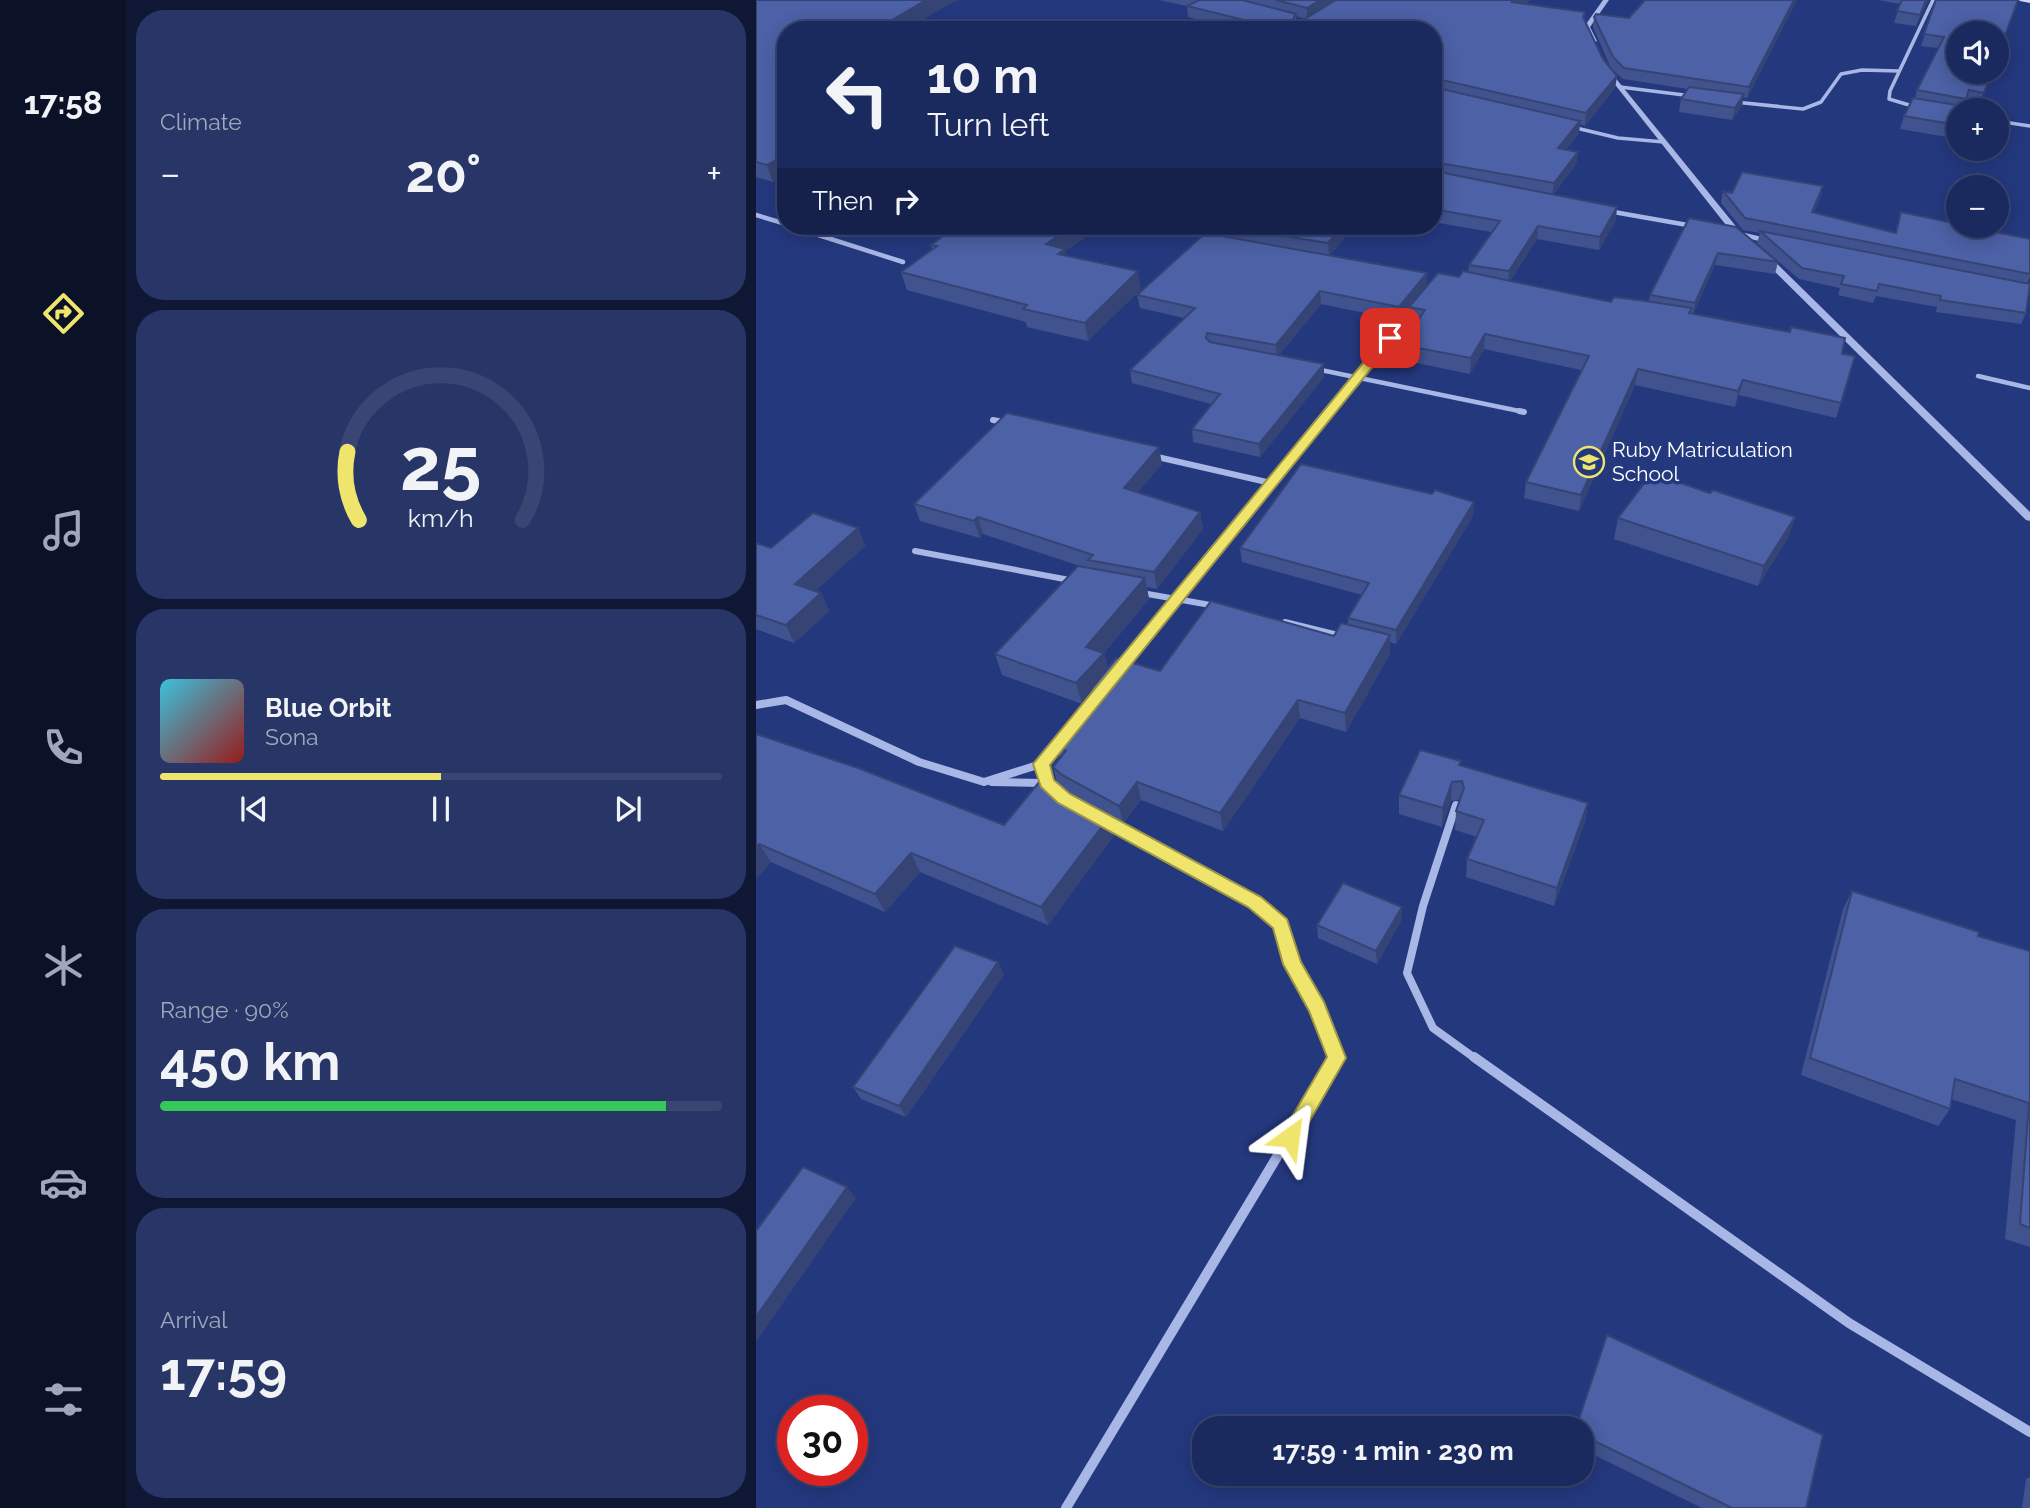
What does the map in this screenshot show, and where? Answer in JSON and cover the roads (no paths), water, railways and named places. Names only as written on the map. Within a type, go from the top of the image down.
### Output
[{"type":"main road","points":[[2022,0],[2030,1]]},
{"type":"street","points":[[1597,48],[1587,27],[1606,0]]},
{"type":"street","points":[[1931,110],[1889,99],[1899,71],[1933,0]]},
{"type":"street","points":[[1601,58],[1620,87],[1738,234],[1791,280],[2030,518]]},
{"type":"street","points":[[1729,101],[1803,109],[1821,102],[1841,74],[1862,70],[1899,71]]},
{"type":"street","points":[[1620,87],[1702,98]]},
{"type":"street","points":[[2009,123],[2030,126]]},
{"type":"street","points":[[1569,126],[1618,138],[1664,142]]},
{"type":"street","points":[[1605,210],[1698,227]]},
{"type":"street","points":[[756,215],[777,222]]},
{"type":"street","points":[[1724,232],[1777,242]]},
{"type":"street","points":[[819,235],[903,262]]},
{"type":"street","points":[[1215,235],[1218,243],[1231,245]]},
{"type":"street","points":[[1118,671],[1423,298]]},
{"type":"street","points":[[1843,344],[1856,346]]},
{"type":"street","points":[[1305,368],[1524,412]]},
{"type":"street","points":[[1978,376],[2030,388]]},
{"type":"street","points":[[993,420],[1019,426]]},
{"type":"street","points":[[1139,453],[1271,483]]},
{"type":"street","points":[[915,551],[1085,583]]},
{"type":"street","points":[[1138,592],[1224,607]]},
{"type":"street","points":[[1277,620],[1354,639]]},
{"type":"street","points":[[984,782],[1041,764],[1109,681]]},
{"type":"street","points":[[756,705],[786,700],[919,762],[984,782],[1047,783]]},
{"type":"street","points":[[1041,764],[1047,783],[1055,791]]},
{"type":"street","points":[[1455,805],[1423,906],[1407,973],[1433,1028],[1849,1323],[2030,1432]]},
{"type":"street","points":[[1066,1508],[1337,1058],[1317,1008],[1292,964],[1280,924],[1254,902],[1096,818]]},
{"type":"place","name":"Ruby Matriculation School","points":[[1589,462]]}]
